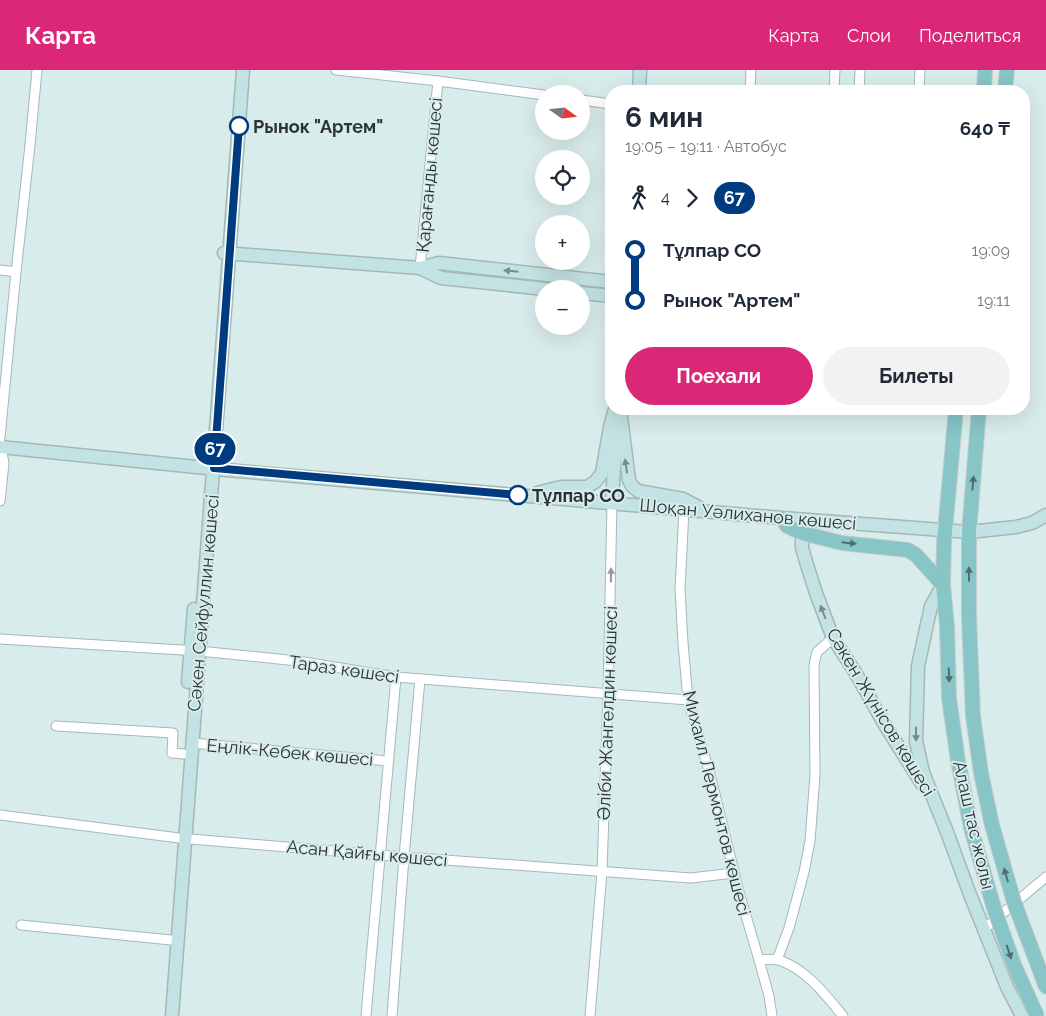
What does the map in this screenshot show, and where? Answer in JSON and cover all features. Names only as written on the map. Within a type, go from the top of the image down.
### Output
[{"type":"main road","points":[[984,85],[985,70]]},
{"type":"main road","points":[[1006,85],[1007,70]]},
{"type":"main road","name":"Алаш тас жолы","points":[[955,415],[945,530],[943,585],[950,698],[971,828],[994,908],[1014,964],[1038,1016]]},
{"type":"main road","name":"Алаш тас жолы","points":[[979,415],[969,532],[969,617],[973,716],[992,825],[1014,902],[1046,987]]},
{"type":"main road","points":[[782,518],[788,526],[802,533],[842,542],[908,550],[916,555],[943,585]]},
{"type":"street","points":[[0,502],[4,463],[0,442],[37,70]]},
{"type":"street","name":"Сәкен Сейфуллин көшесі","points":[[172,1016],[182,838],[184,754],[211,469],[236,70]]},
{"type":"street","name":"Сәкен Сейфуллин көшесі","points":[[226,253],[243,70]]},
{"type":"street","points":[[336,70],[535,94]]},
{"type":"street","points":[[639,85],[640,70]]},
{"type":"street","points":[[750,85],[751,70]]},
{"type":"street","points":[[834,85],[835,70]]},
{"type":"street","points":[[859,85],[860,70]]},
{"type":"street","points":[[919,85],[920,70]]},
{"type":"street","name":"Қарағанды көшесі","points":[[420,268],[438,81]]},
{"type":"street","points":[[590,101],[605,103]]},
{"type":"street","points":[[226,253],[420,268],[439,263],[605,281]]},
{"type":"street","points":[[420,268],[441,278],[535,288]]},
{"type":"street","points":[[0,270],[16,272]]},
{"type":"street","points":[[590,293],[605,295]]},
{"type":"street","points":[[525,495],[561,487],[587,487],[596,482],[602,473],[610,427],[615,415]]},
{"type":"street","name":"Әліби Жангелдин көшесі","points":[[590,1016],[602,872],[612,503],[618,415]]},
{"type":"street","points":[[619,415],[626,468],[632,486],[638,491],[683,499],[707,511]]},
{"type":"street","name":"Шоқан Уәлиханов көшесі","points":[[0,442],[211,469],[782,518],[969,532],[1016,527],[1032,523],[1046,515]]},
{"type":"street","name":"Михаил Лермонтов көшесі","points":[[684,509],[680,589],[682,643],[688,700],[711,778],[734,873],[769,996],[772,1016]]},
{"type":"street","name":"Сәкен Жүнісов көшесі","points":[[802,533],[802,548],[807,565],[833,638],[936,806]]},
{"type":"street","points":[[943,585],[931,606],[918,666],[916,741],[923,772],[948,832],[969,892],[1007,987],[1022,1016]]},
{"type":"street","points":[[777,960],[789,928],[810,841],[815,775],[814,665],[817,652],[833,638]]},
{"type":"street","name":"Тараз көшесі","points":[[0,639],[194,651],[298,661],[396,677],[688,700]]},
{"type":"street","name":"Сәкен Сейфуллин көшесі","points":[[166,1016],[192,743],[194,651]]},
{"type":"street","points":[[366,1016],[396,677]]},
{"type":"street","points":[[392,1016],[420,679]]},
{"type":"street","name":"Еңлік-Кебек көшесі","points":[[56,726],[172,733],[172,753],[184,754]]},
{"type":"street","name":"Еңлік-Кебек көшесі","points":[[192,743],[388,761]]},
{"type":"street","name":"Асан Қайғы көшесі","points":[[0,815],[182,838],[404,857],[691,878],[734,873]]},
{"type":"street","points":[[984,929],[1046,876]]},
{"type":"street","points":[[21,925],[172,940]]},
{"type":"street","points":[[759,960],[777,960],[801,972],[820,988],[843,1016]]},
{"type":"bus line","name":"67","points":[[239,126],[214,468],[518,495]]},
{"type":"place","name":"Рынок \"Артем\"","points":[[239,126]]},
{"type":"place","name":"Тұлпар СО","points":[[518,495]]}]
